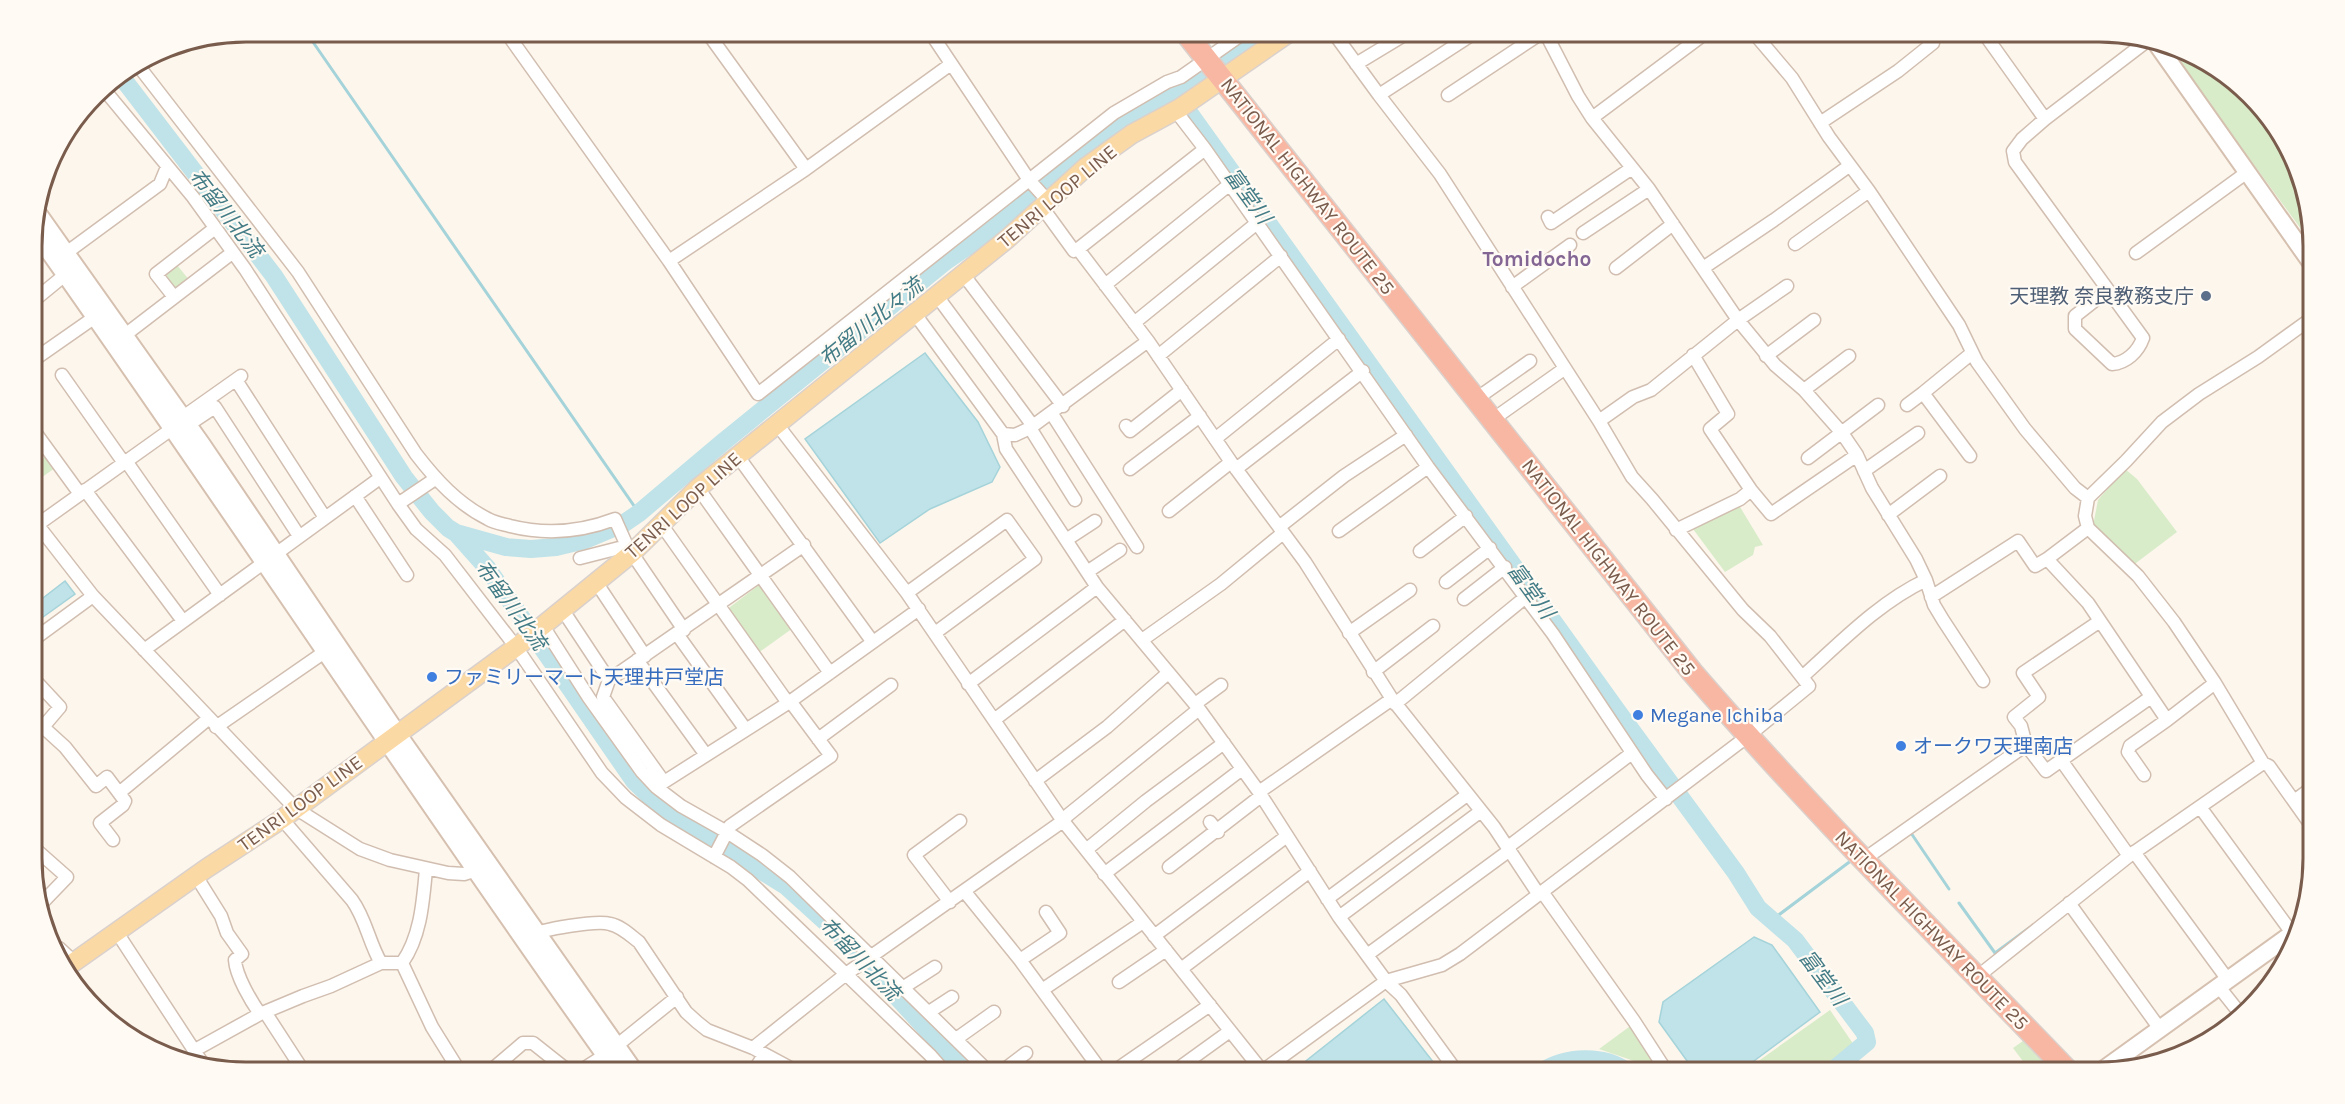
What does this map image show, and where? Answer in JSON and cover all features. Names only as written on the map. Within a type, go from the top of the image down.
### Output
[{"type":"highway","name":"NATIONAL HIGHWAY ROUTE 25","points":[[1193,42],[1692,672],[1863,860],[2059,1062]]},
{"type":"main road","name":"TENRI LOOP LINE","points":[[72,964],[195,876],[289,814],[517,646],[596,582],[628,547],[661,524],[737,455],[937,296],[1086,167],[1123,140],[1181,107],[1214,68],[1269,42]]},
{"type":"street","points":[[513,42],[669,261],[758,394],[1114,113],[1167,82],[1214,68],[1236,42]]},
{"type":"street","points":[[714,42],[806,169]]},
{"type":"street","points":[[937,42],[1045,202],[1074,251],[1205,149]]},
{"type":"street","points":[[1276,1062],[1386,981],[1442,965],[1460,954],[1748,736],[1809,686],[1770,636],[1743,610],[1632,477],[1599,421],[1440,174],[1378,95],[1340,42]]},
{"type":"street","points":[[1356,64],[1392,42]]},
{"type":"street","points":[[1378,95],[1460,42]]},
{"type":"street","points":[[1448,95],[1529,42]]},
{"type":"street","points":[[1549,42],[1592,118],[1649,189],[1738,320],[1766,356],[1804,390],[1842,433],[1857,455],[1888,515],[1926,580],[1931,597],[1943,620],[1983,681]]},
{"type":"street","points":[[1592,118],[1694,42]]},
{"type":"street","points":[[1761,42],[1792,78],[1849,166],[1869,191],[1959,325],[1972,353],[2025,429],[2075,488],[2088,498]]},
{"type":"street","points":[[1990,42],[2044,119]]},
{"type":"street","points":[[1820,123],[1898,71],[1933,43]]},
{"type":"street","points":[[2108,290],[2075,316],[2075,328],[2112,364],[2121,363],[2139,348],[2143,338],[2015,162],[2013,151],[2022,139],[2044,119],[2140,46]]},
{"type":"street","points":[[2163,53],[2303,252]]},
{"type":"street","points":[[669,261],[806,169],[951,64]]},
{"type":"street","points":[[142,71],[298,272],[434,480],[467,506],[490,520],[526,529],[559,531],[591,528],[615,519],[628,547],[680,632],[746,729]]},
{"type":"street","points":[[109,96],[193,197],[245,269],[380,478],[416,528],[446,555],[517,646],[602,773],[626,798],[661,825],[715,855],[748,880],[936,1062]]},
{"type":"street","points":[[1181,107],[1205,149],[1363,371],[1428,467],[1527,596],[1632,753],[1672,794]]},
{"type":"street","points":[[1703,268],[1849,166]]},
{"type":"street","points":[[42,292],[160,184],[167,167]]},
{"type":"street","points":[[1548,217],[1551,223],[1632,168]]},
{"type":"street","points":[[2136,253],[2246,173]]},
{"type":"street","points":[[1105,285],[1230,184]]},
{"type":"street","points":[[1583,233],[1649,189]]},
{"type":"street","points":[[1796,244],[1869,191]]},
{"type":"street","points":[[44,223],[69,265],[95,317],[181,423]]},
{"type":"street","points":[[1134,323],[1257,223]]},
{"type":"street","points":[[1617,268],[1673,224]]},
{"type":"street","points":[[174,297],[156,274],[210,232]]},
{"type":"street","points":[[42,238],[69,265],[125,335],[270,558],[392,736],[611,1050],[624,1062]]},
{"type":"street","points":[[1512,287],[1570,245]]},
{"type":"street","points":[[1078,249],[1148,341],[1233,466],[1305,562],[1394,702],[1481,811],[1634,1021],[1661,1062]]},
{"type":"street","points":[[125,335],[228,256]]},
{"type":"street","points":[[1158,356],[1281,256]]},
{"type":"street","points":[[963,274],[1057,410],[1137,547]]},
{"type":"street","points":[[1599,421],[1633,397],[1651,390],[1738,320],[1787,286]]},
{"type":"street","points":[[937,296],[1031,427],[1075,500]]},
{"type":"street","points":[[915,314],[1003,434],[1006,449],[1097,587],[1197,706],[1260,794],[1339,916],[1386,981],[1401,995],[1450,1062]]},
{"type":"street","points":[[42,355],[95,317]]},
{"type":"street","points":[[1766,356],[1814,320]]},
{"type":"street","points":[[2303,324],[2258,357],[2199,394],[2162,422],[2127,461],[2088,498],[2085,516],[2088,528],[2138,576],[2174,622],[2215,683],[2263,763],[2269,766],[2303,814]]},
{"type":"street","points":[[1215,440],[1339,339]]},
{"type":"street","points":[[1003,434],[1015,435],[1031,427],[1148,341]]},
{"type":"street","points":[[1907,405],[1972,353]]},
{"type":"street","points":[[1693,355],[1728,414],[1710,429],[1751,490],[1771,514],[1857,455]]},
{"type":"street","points":[[1804,390],[1849,356]]},
{"type":"street","points":[[1476,399],[1530,361]]},
{"type":"street","points":[[1492,420],[1564,369]]},
{"type":"street","points":[[1169,511],[1363,371]]},
{"type":"street","points":[[62,375],[220,595]]},
{"type":"street","points":[[42,518],[181,423],[239,378],[322,513]]},
{"type":"street","points":[[1126,426],[1130,431],[1182,390]]},
{"type":"street","points":[[1923,393],[1970,456]]},
{"type":"street","points":[[1808,458],[1878,405]]},
{"type":"street","points":[[181,423],[215,407],[299,536]]},
{"type":"street","points":[[1130,469],[1200,417]]},
{"type":"street","points":[[776,423],[907,592],[1063,821],[1254,1062]]},
{"type":"street","points":[[1864,471],[1918,433]]},
{"type":"street","points":[[1142,640],[1221,584],[1344,476],[1406,435]]},
{"type":"street","points":[[42,441],[183,621]]},
{"type":"street","points":[[737,455],[872,641]]},
{"type":"street","points":[[1339,531],[1428,467]]},
{"type":"street","points":[[1888,515],[1940,477]]},
{"type":"street","points":[[144,650],[380,478]]},
{"type":"street","points":[[399,504],[434,480]]},
{"type":"street","points":[[698,488],[830,673]]},
{"type":"street","points":[[1676,530],[1740,499],[1751,490]]},
{"type":"street","points":[[355,496],[407,575]]},
{"type":"street","points":[[1420,551],[1466,516]]},
{"type":"street","points":[[907,592],[1007,520],[1035,559],[935,633]]},
{"type":"street","points":[[1066,540],[1095,521]]},
{"type":"street","points":[[661,524],[789,702],[831,756],[730,826],[715,855]]},
{"type":"street","points":[[1931,597],[2018,541],[2035,566],[2088,528]]},
{"type":"street","points":[[42,531],[93,596],[212,723],[289,814],[361,913],[373,950],[381,963]]},
{"type":"street","points":[[804,546],[609,680],[603,697],[664,782],[789,702],[919,609]]},
{"type":"street","points":[[580,558],[628,547]]},
{"type":"street","points":[[1446,582],[1490,548]]},
{"type":"street","points":[[1087,572],[1120,550]]},
{"type":"street","points":[[270,558],[326,651],[392,736]]},
{"type":"street","points":[[2047,559],[2088,603],[2167,720]]},
{"type":"street","points":[[1464,599],[1505,567]]},
{"type":"street","points":[[1802,677],[1880,607],[1903,591],[1926,580]]},
{"type":"street","points":[[596,582],[641,658],[706,755]]},
{"type":"street","points":[[968,684],[1097,587]]},
{"type":"street","points":[[1349,633],[1410,590]]},
{"type":"street","points":[[42,633],[93,596]]},
{"type":"street","points":[[1171,861],[1260,794],[1394,702],[1527,596]]},
{"type":"street","points":[[562,609],[609,680]]},
{"type":"street","points":[[994,720],[1125,620]]},
{"type":"street","points":[[2100,621],[2023,673],[2039,697],[2014,717],[2021,726],[2026,745],[2046,771],[2151,697]]},
{"type":"street","points":[[1373,672],[1433,626]]},
{"type":"street","points":[[541,627],[642,772],[656,787],[681,806],[762,855],[790,877],[870,958],[904,987],[979,1062]]},
{"type":"street","points":[[119,793],[212,723],[326,651]]},
{"type":"street","points":[[1035,781],[1107,727],[1168,673]]},
{"type":"street","points":[[2144,775],[2128,752],[2130,746],[2215,683]]},
{"type":"street","points":[[818,739],[891,685]]},
{"type":"street","points":[[753,1048],[846,975],[1063,821],[1221,685]]},
{"type":"street","points":[[42,688],[60,707],[43,727],[65,747],[96,786],[107,777],[124,801],[123,805],[100,823],[113,840]]},
{"type":"street","points":[[1086,850],[1146,801],[1224,743]]},
{"type":"street","points":[[1863,860],[2026,745]]},
{"type":"street","points":[[1367,955],[1632,753]]},
{"type":"street","points":[[2061,760],[2223,983],[2237,1007]]},
{"type":"street","points":[[1977,977],[2131,854],[2263,763]]},
{"type":"street","points":[[1104,874],[1242,769]]},
{"type":"street","points":[[2294,801],[2303,794]]},
{"type":"street","points":[[1327,898],[1467,795]]},
{"type":"street","points":[[2200,807],[2291,925]]},
{"type":"street","points":[[1339,916],[1481,811]]},
{"type":"street","points":[[289,814],[390,861],[448,873],[464,874],[483,868]]},
{"type":"street","points":[[950,902],[914,855],[960,821]]},
{"type":"street","points":[[1154,936],[1287,836]]},
{"type":"street","points":[[42,855],[67,877],[47,898]]},
{"type":"street","points":[[402,963],[413,943],[418,927],[426,869]]},
{"type":"street","points":[[1181,969],[1310,871]]},
{"type":"street","points":[[195,876],[221,916],[227,933],[242,954],[235,960],[236,968],[247,993],[297,1062]]},
{"type":"street","points":[[965,892],[1020,960],[1094,1062]]},
{"type":"street","points":[[2069,903],[2160,1029]]},
{"type":"street","points":[[1020,960],[1060,933],[1046,912]]},
{"type":"street","points":[[1042,990],[1143,922]]},
{"type":"street","points":[[530,936],[549,928],[610,923],[639,942],[686,1012],[707,1030],[753,1048],[778,1062]]},
{"type":"street","points":[[116,931],[198,1056]]},
{"type":"street","points":[[2114,1062],[2286,938]]},
{"type":"street","points":[[1119,982],[1166,950]]},
{"type":"street","points":[[195,1050],[262,1013],[332,986],[381,963],[402,963]]},
{"type":"street","points":[[402,963],[432,1027],[454,1062]]},
{"type":"street","points":[[904,987],[934,967]]},
{"type":"street","points":[[929,1012],[952,997]]},
{"type":"street","points":[[593,1062],[677,998]]},
{"type":"street","points":[[1127,1062],[1210,1005]]},
{"type":"street","points":[[956,1039],[994,1012]]},
{"type":"street","points":[[1187,1062],[1230,1031]]},
{"type":"street","points":[[501,1062],[523,1043],[532,1043],[558,1062]]},
{"type":"street","points":[[611,1050],[614,1062]]},
{"type":"street","points":[[1014,1062],[1026,1053]]},
{"type":"street","points":[[759,1062],[764,1055]]},
{"type":"green space","points":[[2175,57],[2201,69],[2223,84],[2261,122],[2276,144],[2287,168],[2296,193],[2302,230]]},
{"type":"green space","points":[[177,265],[190,281],[180,288],[173,287],[166,279],[167,271]]},
{"type":"green space","points":[[46,456],[55,468],[42,477],[42,459]]},
{"type":"green space","points":[[2125,469],[2137,479],[2177,532],[2132,566],[2093,526],[2098,500]]},
{"type":"green space","points":[[1737,502],[1763,545],[1755,547],[1753,555],[1725,572],[1690,525]]},
{"type":"green space","points":[[759,585],[764,587],[793,628],[758,653],[730,612],[730,607]]},
{"type":"green space","points":[[1830,1010],[1854,1045],[1834,1062],[1757,1062]]},
{"type":"green space","points":[[1633,1024],[1658,1062],[1635,1062],[1599,1049]]},
{"type":"green space","points":[[2023,1041],[2043,1062],[2024,1062],[2013,1048]]},
{"type":"water","points":[[925,353],[978,422],[1000,467],[992,482],[930,509],[880,543],[805,439]]},
{"type":"water","points":[[65,581],[75,594],[43,617],[42,599]]},
{"type":"water","points":[[1754,937],[1772,945],[1820,1012],[1752,1062],[1688,1062],[1659,1022],[1663,1002]]},
{"type":"water","points":[[1384,999],[1433,1062],[1305,1062]]},
{"type":"waterway","points":[[313,42],[639,513]]},
{"type":"waterway","name":"布留川北々流","points":[[456,533],[506,547],[531,549],[556,547],[585,540],[623,524],[946,261],[996,227],[1083,150],[1128,118],[1175,93],[1252,42]]},
{"type":"waterway","name":"布留川北流","points":[[125,82],[274,276],[404,477],[432,512],[456,533],[488,569],[634,781],[662,808],[683,823],[786,886],[839,934],[957,1062]]},
{"type":"waterway","name":"富堂川","points":[[1175,93],[1736,873],[1758,908],[1795,940],[1865,1033],[1867,1042],[1843,1062]]},
{"type":"waterway","points":[[1911,833],[1949,889]]},
{"type":"waterway","points":[[1772,920],[1852,860]]},
{"type":"waterway","points":[[1959,903],[1995,953],[2029,928]]},
{"type":"waterway","name":"布留川北流","points":[[1566,1062],[1584,1059],[1607,1062]]},
{"type":"place","name":"天理教 奈良教務支庁","points":[[2206,296]]},
{"type":"place","name":"ファミリーマート天理井戸堂店","points":[[432,677]]},
{"type":"place","name":"Megane Ichiba","points":[[1638,715]]},
{"type":"place","name":"オークワ天理南店","points":[[1901,746]]},
{"type":"district","name":"Tomidocho","points":[[1537,259]]}]
